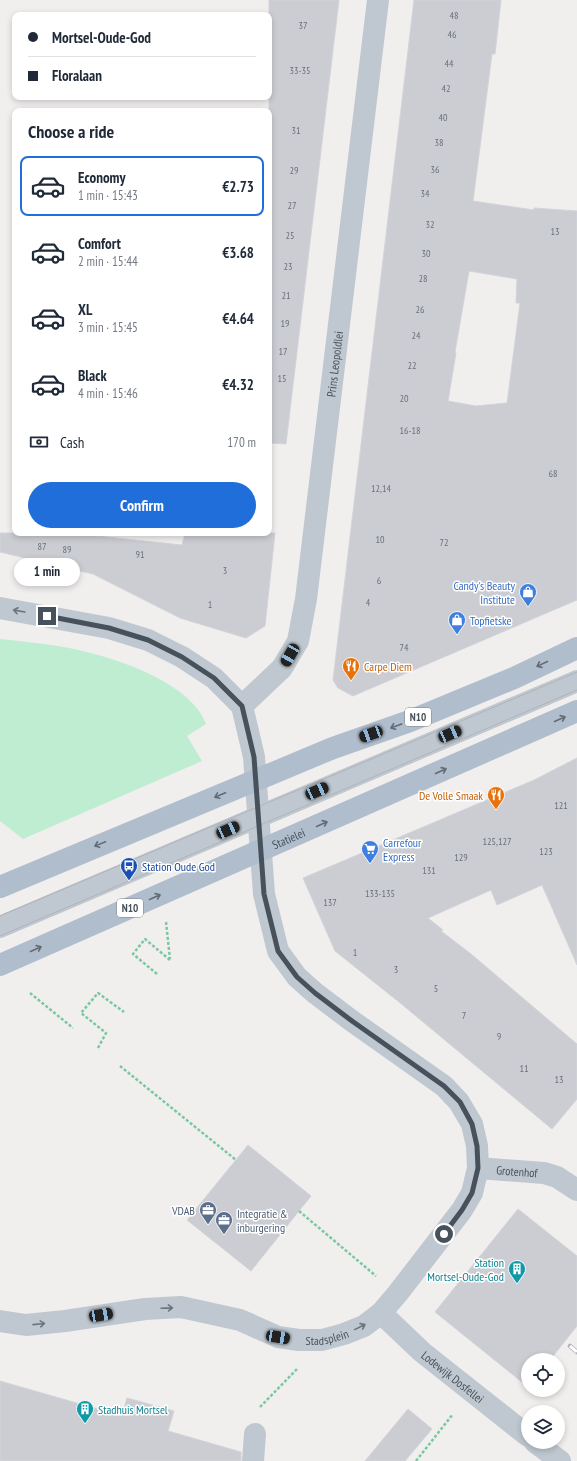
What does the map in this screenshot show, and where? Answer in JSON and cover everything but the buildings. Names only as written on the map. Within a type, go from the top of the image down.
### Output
[{"type":"main road","name":"N10","points":[[0,886],[333,748],[431,712],[514,678],[577,648]]},
{"type":"main road","name":"Statielei","points":[[0,965],[577,711]]},
{"type":"street","name":"Prins Leopoldlei","points":[[242,706],[282,668],[298,641],[306,599],[378,0]]},
{"type":"street","points":[[0,608],[109,628],[148,640],[182,657],[214,678],[242,706],[254,757],[264,894],[278,951],[297,977],[315,993],[444,1086],[460,1102],[472,1124],[477,1146],[478,1168]]},
{"type":"street","points":[[0,927],[577,681]]},
{"type":"street","name":"Grotenhof","points":[[478,1168],[544,1174],[557,1177],[577,1190]]},
{"type":"street","name":"Stadsplein","points":[[0,1321],[26,1325],[65,1321],[145,1309],[181,1307],[240,1320],[278,1337],[299,1340],[322,1340],[344,1334],[364,1326],[398,1293],[462,1210],[472,1193],[478,1168]]},
{"type":"street","name":"Lodewijk Dosfellei","points":[[380,1312],[422,1352],[521,1431]]},
{"type":"street","points":[[253,1461],[255,1434]]},
{"type":"street","points":[[545,1449],[560,1461]]},
{"type":"path","points":[[157,974],[133,954],[145,939],[170,960],[166,917]]},
{"type":"path","points":[[98,1048],[106,1034],[81,1013],[98,992],[124,1012]]},
{"type":"path","points":[[30,993],[73,1028]]},
{"type":"path","points":[[120,1066],[236,1160]]},
{"type":"path","points":[[299,1211],[398,1293]]},
{"type":"path","points":[[255,1434],[250,1424],[253,1413],[292,1374],[322,1340]]},
{"type":"path","points":[[416,1461],[470,1391]]},
{"type":"green space","points":[[0,639],[58,646],[94,654],[134,667],[172,686],[187,698],[199,711],[206,724],[187,736],[202,761],[23,839],[0,821]]},
{"type":"tram line","points":[[0,916],[577,672]]},
{"type":"tram line","points":[[0,936],[577,690]]},
{"type":"railway","points":[[570,1346],[577,1352]]},
{"type":"place","name":"Candy's Beauty Institute","points":[[528,607]]},
{"type":"place","name":"Topfietske","points":[[457,635]]},
{"type":"place","name":"Carpe Diem","points":[[351,681]]},
{"type":"place","name":"De Volle Smaak","points":[[496,810]]},
{"type":"place","name":"Carrefour Express","points":[[370,864]]},
{"type":"place","name":"Station Oude God","points":[[129,881]]},
{"type":"place","name":"VDAB","points":[[208,1225]]},
{"type":"place","name":"Integratie & inburgering","points":[[224,1235]]},
{"type":"place","name":"Station Mortsel-Oude-God","points":[[517,1284]]},
{"type":"place","name":"Stadhuis Mortsel","points":[[85,1424]]},
{"type":"route","points":[[47,616],[109,628],[148,640],[182,657],[214,678],[242,706],[254,757],[264,894],[278,951],[297,977],[315,993],[444,1086],[460,1102],[472,1124],[477,1146],[478,1168],[472,1193],[462,1210],[444,1234]]}]
